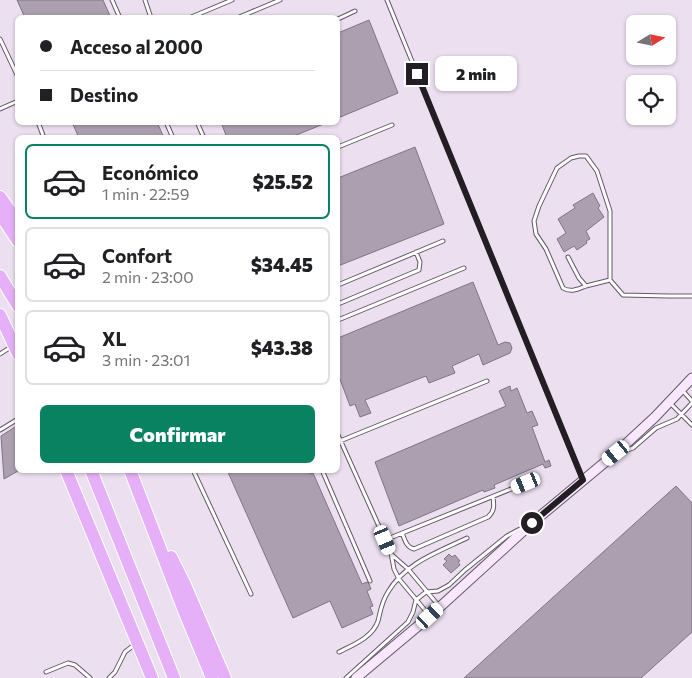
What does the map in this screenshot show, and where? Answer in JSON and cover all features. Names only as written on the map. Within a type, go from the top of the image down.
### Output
[{"type":"highway","points":[[0,197],[15,218]]},
{"type":"highway","points":[[0,214],[15,236]]},
{"type":"highway","points":[[0,276],[15,301]]},
{"type":"highway","points":[[0,315],[15,348]]},
{"type":"highway","points":[[67,473],[152,678]]},
{"type":"highway","points":[[91,473],[174,678]]},
{"type":"highway","points":[[131,473],[185,614],[212,678]]},
{"type":"highway","points":[[136,484],[185,585],[225,678]]},
{"type":"highway","points":[[116,593],[129,566]]},
{"type":"street","points":[[356,678],[430,616],[532,523],[616,453],[655,417],[692,378]]},
{"type":"lane","points":[[112,0],[119,15]]},
{"type":"lane","points":[[144,0],[150,15]]},
{"type":"lane","points":[[196,15],[232,0]]},
{"type":"lane","points":[[244,15],[280,0]]},
{"type":"lane","points":[[387,0],[583,480]]},
{"type":"lane","points":[[340,18],[355,11]]},
{"type":"lane","points":[[0,38],[15,70]]},
{"type":"lane","points":[[0,109],[15,102]]},
{"type":"lane","points":[[340,146],[392,125]]},
{"type":"lane","points":[[610,280],[573,290],[562,288],[546,249],[536,234],[534,221],[539,206],[557,168],[571,158],[586,156],[598,171],[610,211],[610,280],[623,295],[692,296]]},
{"type":"lane","points":[[340,284],[443,241]]},
{"type":"lane","points":[[340,303],[419,270],[420,262],[416,252]]},
{"type":"lane","points":[[568,257],[579,278],[586,286]]},
{"type":"lane","points":[[340,319],[464,268]]},
{"type":"lane","points":[[0,354],[15,350]]},
{"type":"lane","points":[[430,616],[399,579],[394,569],[391,553],[340,442],[488,381]]},
{"type":"lane","points":[[616,453],[633,448],[656,428],[677,419],[692,402],[682,389]]},
{"type":"lane","points":[[669,402],[692,425]]},
{"type":"lane","points":[[0,430],[15,421]]},
{"type":"lane","points":[[195,473],[251,594]]},
{"type":"lane","points":[[323,473],[370,580]]},
{"type":"lane","points":[[385,540],[526,483]]},
{"type":"lane","points":[[402,533],[407,545],[410,548],[414,548],[493,514],[493,497]]},
{"type":"lane","points":[[346,678],[408,622],[416,600],[426,592],[438,591],[449,585],[507,536],[532,523]]},
{"type":"lane","points":[[339,652],[354,645],[374,629],[388,591],[408,569],[426,557],[467,538]]},
{"type":"lane","points":[[391,553],[408,569],[440,607]]},
{"type":"lane","points":[[109,678],[115,672],[125,652],[137,643]]},
{"type":"lane","points":[[46,672],[68,663],[75,665],[90,678]]},
{"type":"building","points":[[17,0],[103,0],[110,15],[24,15]]},
{"type":"building","points":[[369,20],[398,93],[340,117],[340,32]]},
{"type":"building","points":[[73,125],[158,125],[163,135],[78,135]]},
{"type":"building","points":[[222,125],[321,125],[296,135],[226,135]]},
{"type":"building","points":[[415,147],[444,224],[340,265],[340,177]]},
{"type":"building","points":[[593,193],[600,206],[598,208],[604,217],[586,231],[590,239],[586,241],[587,243],[577,250],[574,246],[564,252],[557,239],[566,233],[558,219],[575,208],[573,205]]},
{"type":"building","points":[[473,282],[498,345],[505,342],[510,343],[512,348],[510,353],[483,365],[479,354],[452,366],[455,373],[429,383],[426,376],[365,400],[371,413],[360,417],[355,404],[350,406],[340,379],[340,337]]},
{"type":"building","points":[[510,386],[511,391],[517,388],[527,413],[532,411],[538,425],[532,427],[545,462],[549,460],[551,466],[545,468],[543,464],[494,485],[495,488],[484,492],[483,490],[399,526],[375,462],[506,406],[499,391]]},
{"type":"building","points":[[15,427],[15,473],[4,479],[1,436]]},
{"type":"building","points":[[228,473],[313,473],[362,584],[367,582],[369,584],[371,589],[367,591],[373,606],[370,607],[373,614],[342,628],[330,601],[293,618]]},
{"type":"building","points":[[676,486],[692,503],[692,632],[641,678],[464,678]]},
{"type":"building","points":[[449,554],[452,557],[455,555],[460,561],[458,562],[460,565],[451,573],[443,565],[447,561],[444,559]]},
{"type":"route","points":[[417,74],[583,480],[532,523]]}]
